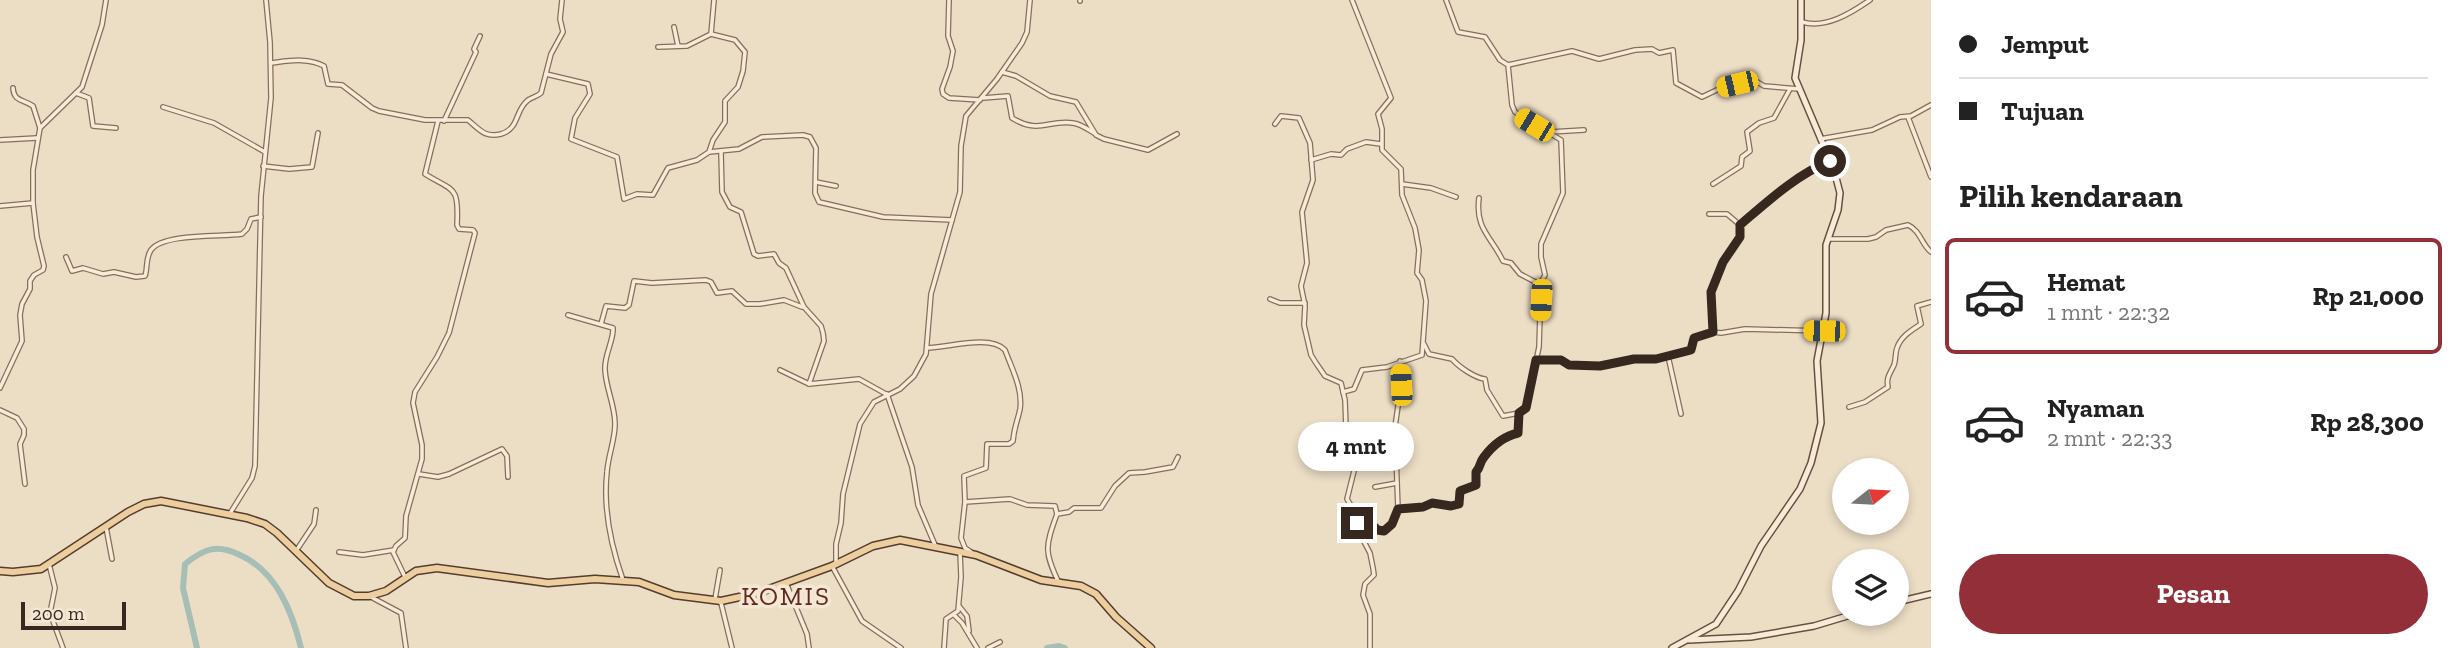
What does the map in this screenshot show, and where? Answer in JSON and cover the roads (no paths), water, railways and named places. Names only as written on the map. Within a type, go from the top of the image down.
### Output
[{"type":"main road","points":[[1672,648],[1718,621],[1738,591],[1761,546],[1791,505],[1808,471],[1821,423],[1817,361],[1824,331],[1826,259],[1840,199],[1838,180],[1795,74],[1802,22],[1801,0]]},
{"type":"main road","points":[[0,571],[32,570],[48,564],[139,506],[161,501],[265,524],[335,587],[354,596],[369,596],[386,591],[416,571],[436,568],[548,583],[595,579],[639,582],[674,595],[718,601],[758,593],[834,565],[873,546],[900,540],[976,555],[1021,574],[1060,584],[1081,586],[1099,597],[1112,613],[1151,648]]},
{"type":"main road","points":[[1909,600],[1930,597]]},
{"type":"main road","points":[[1688,640],[1751,637],[1832,621]]},
{"type":"street","points":[[0,387],[22,341],[20,315],[30,289],[30,281],[44,266],[33,203],[37,138],[40,128],[76,93],[86,79],[102,25],[106,0]]},
{"type":"street","points":[[229,515],[252,478],[255,466],[263,166],[271,98],[266,0]]},
{"type":"street","points":[[271,62],[318,62],[326,69],[328,84],[342,85],[372,108],[425,120],[468,120],[487,135],[508,132],[527,100],[541,93],[551,54],[563,32],[562,0]]},
{"type":"street","points":[[711,34],[714,0]]},
{"type":"street","points":[[949,0],[948,36],[953,51],[942,92],[949,98],[1008,96],[1012,118],[1029,126],[1072,122],[1104,139],[1148,150],[1177,134]]},
{"type":"street","points":[[901,648],[862,621],[834,565],[843,494],[857,434],[869,408],[886,394],[900,389],[914,376],[923,362],[927,348],[930,294],[960,192],[966,116],[1002,72],[1025,37],[1030,0]]},
{"type":"street","points":[[1343,392],[1354,389],[1362,370],[1387,367],[1422,355],[1426,301],[1418,273],[1419,250],[1415,229],[1402,195],[1400,167],[1384,155],[1381,144],[1382,129],[1378,114],[1391,98],[1352,0]]},
{"type":"street","points":[[1446,0],[1458,32],[1485,37],[1500,60],[1508,65],[1572,51],[1599,59],[1652,48],[1660,53],[1673,50],[1676,83],[1700,97],[1723,87],[1754,80],[1764,86],[1799,89]]},
{"type":"street","points":[[1802,22],[1814,24],[1829,21],[1855,11],[1870,0]]},
{"type":"street","points":[[674,27],[678,47]]},
{"type":"street","points":[[659,47],[689,46],[711,34],[735,40],[743,48],[745,55],[738,87],[725,101],[725,122],[713,140],[709,152]]},
{"type":"street","points":[[444,121],[476,52],[474,49],[480,36]]},
{"type":"street","points":[[1422,339],[1429,355],[1452,359],[1458,368],[1485,379],[1487,390],[1503,416],[1519,413],[1526,408],[1539,343],[1541,285],[1545,276],[1541,244],[1563,193],[1562,142],[1558,136],[1522,117],[1512,107],[1508,65]]},
{"type":"street","points":[[1002,72],[1016,76],[1050,96],[1076,102],[1096,135]]},
{"type":"street","points":[[546,74],[588,84],[590,94],[575,118],[571,139],[617,157],[624,199],[637,194],[653,195],[668,168],[697,160],[709,152],[740,149],[762,137],[803,135],[810,137],[817,148],[815,193],[819,202],[883,217],[952,220]]},
{"type":"street","points":[[13,88],[16,99],[33,106],[40,128]]},
{"type":"street","points":[[1713,184],[1741,166],[1742,157],[1750,151],[1747,132],[1774,118],[1790,89]]},
{"type":"street","points":[[76,93],[89,98],[93,126],[116,128]]},
{"type":"street","points":[[1820,139],[1848,132],[1872,130],[1931,105]]},
{"type":"street","points":[[163,107],[214,123],[265,152]]},
{"type":"street","points":[[1275,124],[1281,116],[1300,119],[1308,134],[1313,180],[1302,212],[1307,263],[1301,286],[1305,303],[1304,326],[1312,357],[1325,376],[1341,383],[1343,392],[1346,428],[1356,463],[1347,499],[1355,512],[1361,538],[1370,553],[1374,571],[1365,584],[1363,595],[1370,614],[1370,648]]},
{"type":"street","points":[[1908,117],[1931,177]]},
{"type":"street","points":[[339,552],[363,555],[394,550],[405,538],[406,516],[419,474],[422,445],[413,409],[415,392],[449,333],[475,233],[474,230],[458,227],[456,198],[452,189],[425,174],[438,121]]},
{"type":"street","points":[[1548,132],[1584,130]]},
{"type":"street","points":[[263,166],[289,169],[312,167],[318,133]]},
{"type":"street","points":[[0,140],[37,138]]},
{"type":"street","points":[[1825,152],[1832,138]]},
{"type":"street","points":[[1311,160],[1331,154],[1341,155],[1368,141],[1381,144]]},
{"type":"street","points":[[721,152],[722,192],[730,207],[741,212],[754,254],[774,254],[786,268],[804,307],[821,326],[824,341],[809,384]]},
{"type":"street","points":[[1713,332],[1711,292],[1723,262],[1740,237],[1740,225],[1782,189],[1830,161]]},
{"type":"street","points":[[815,181],[836,186]]},
{"type":"street","points":[[1402,184],[1431,188],[1456,197]]},
{"type":"street","points":[[1479,198],[1481,227],[1495,244],[1503,261],[1516,267],[1527,279],[1541,285]]},
{"type":"street","points":[[0,206],[33,203]]},
{"type":"street","points":[[1709,214],[1727,214],[1740,225]]},
{"type":"street","points":[[66,257],[72,271],[83,268],[103,274],[114,272],[131,277],[145,276],[147,260],[157,244],[181,237],[242,234],[251,219],[261,217]]},
{"type":"street","points":[[1829,239],[1868,239],[1877,237],[1886,230],[1908,225],[1917,231],[1931,252]]},
{"type":"street","points":[[601,324],[606,306],[625,308],[629,305],[636,279],[652,283],[706,280],[711,282],[717,293],[732,291],[746,304],[784,300],[804,307]]},
{"type":"street","points":[[1269,299],[1280,303],[1305,303]]},
{"type":"street","points":[[1849,407],[1866,402],[1888,387],[1887,379],[1895,363],[1899,343],[1912,328],[1921,324],[1917,306],[1931,302]]},
{"type":"street","points":[[568,315],[612,328],[614,332],[607,348],[604,370],[615,424],[606,476],[607,505],[613,547],[623,582]]},
{"type":"street","points":[[1536,360],[1561,360],[1569,365],[1600,366],[1691,350],[1694,338],[1713,332],[1745,329],[1824,331]]},
{"type":"street","points":[[927,348],[943,348],[957,343],[1001,346],[1018,385],[1020,409],[1014,422],[1013,441],[1009,444],[987,445],[986,468],[964,477],[965,502],[961,538],[965,548],[976,555]]},
{"type":"street","points":[[1668,356],[1681,414]]},
{"type":"street","points":[[1357,523],[1369,521],[1377,530],[1384,531],[1392,524],[1398,509],[1395,427],[1401,385],[1399,361]]},
{"type":"street","points":[[780,370],[809,384],[859,379],[886,394],[912,467],[918,505],[935,546]]},
{"type":"street","points":[[0,410],[17,418],[24,429],[20,444],[25,484]]},
{"type":"street","points":[[1398,509],[1423,507],[1432,503],[1451,506],[1459,504],[1460,491],[1476,485],[1476,472],[1484,457],[1506,437],[1518,433],[1519,413]]},
{"type":"street","points":[[419,474],[438,477],[449,474],[502,449],[507,456],[508,477]]},
{"type":"street","points":[[1057,514],[1069,512],[1074,508],[1101,508],[1115,486],[1129,473],[1172,467],[1178,457]]},
{"type":"street","points":[[1374,487],[1396,483]]},
{"type":"street","points":[[965,502],[1010,499],[1027,505],[1055,506],[1057,514],[1048,542],[1048,556],[1049,566],[1060,584]]},
{"type":"street","points":[[296,551],[314,524],[316,510]]},
{"type":"street","points":[[106,526],[113,559]]},
{"type":"street","points":[[394,550],[405,577]]},
{"type":"street","points":[[944,648],[946,619],[958,611],[960,551]]},
{"type":"street","points":[[48,564],[55,588],[50,613],[63,648]]},
{"type":"street","points":[[720,570],[718,601],[732,648]]},
{"type":"street","points":[[786,583],[807,634],[809,648]]},
{"type":"street","points":[[369,596],[401,613],[406,648]]},
{"type":"street","points":[[958,605],[967,616],[969,633]]},
{"type":"street","points":[[954,615],[977,648]]},
{"type":"street","points":[[988,648],[1000,642]]},
{"type":"waterway","points":[[197,648],[183,588],[185,564],[211,549],[240,555],[263,571],[281,594],[293,620],[301,648]]},
{"type":"waterway","points":[[1047,648],[1065,648]]},
{"type":"district","name":"KOMIS","points":[[786,596]]}]
